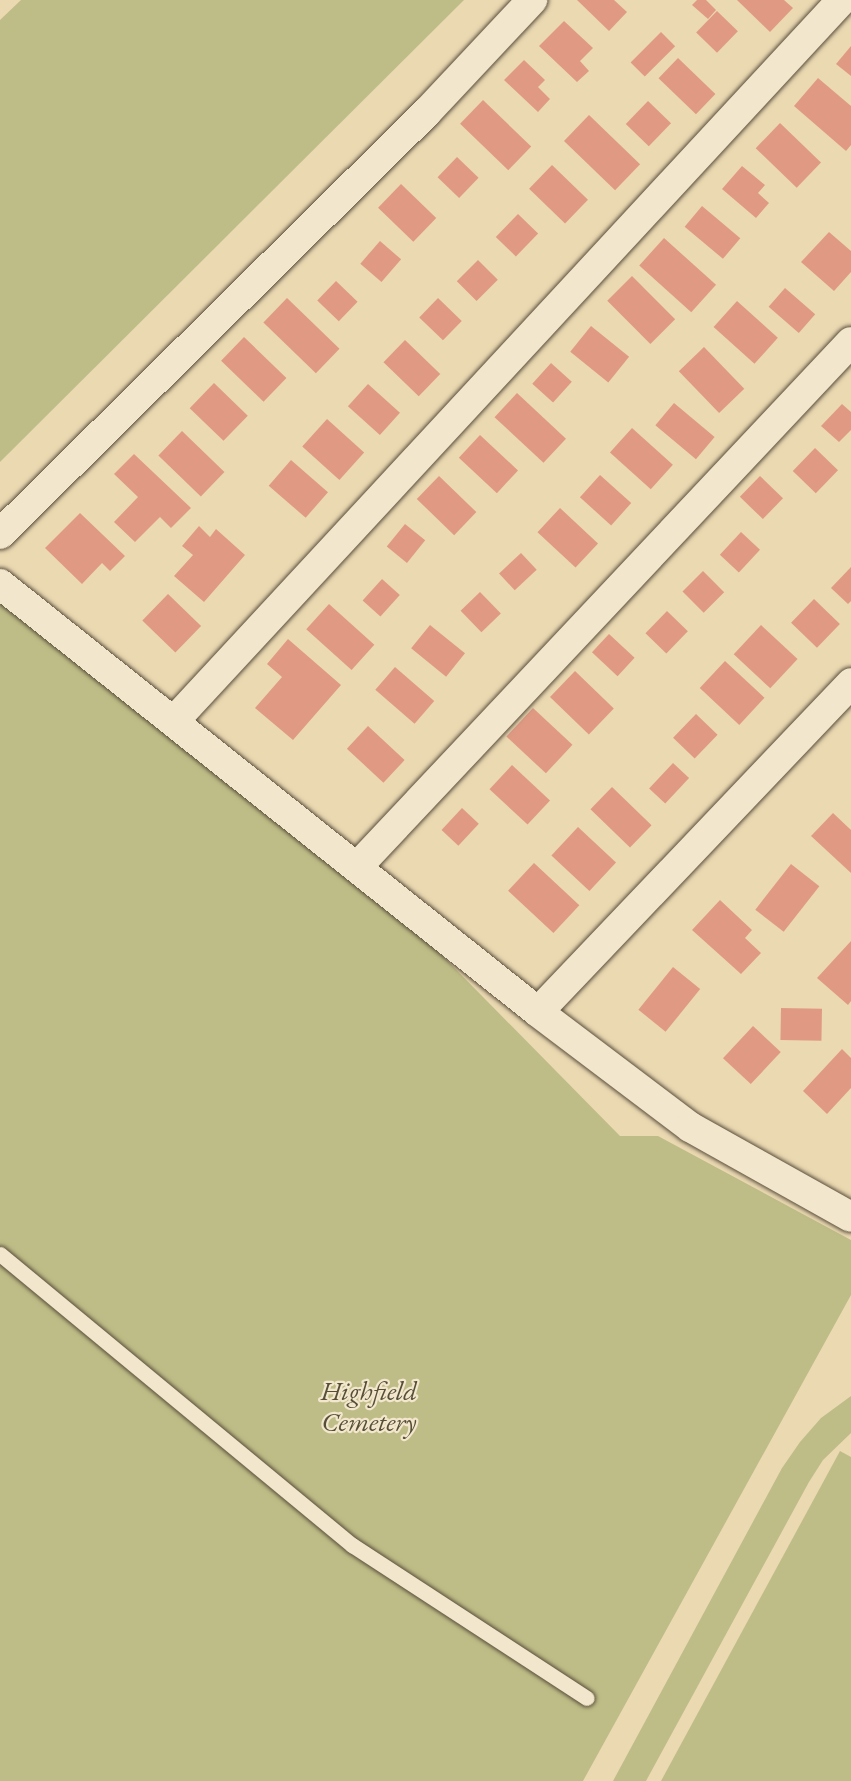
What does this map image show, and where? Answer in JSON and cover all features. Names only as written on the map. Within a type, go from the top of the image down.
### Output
[{"type":"street","points":[[0,534],[427,112],[532,0]]},
{"type":"street","points":[[174,721],[842,0]]},
{"type":"street","points":[[358,866],[851,342]]},
{"type":"street","points":[[0,584],[358,866],[538,1012],[690,1127],[851,1217]]},
{"type":"street","points":[[538,1012],[851,683]]},
{"type":"lane","points":[[0,1254],[352,1545],[587,1698]]},
{"type":"green space","points":[[21,0],[464,0],[0,462],[0,20]]},
{"type":"green space","name":"Highfield Cemetery","points":[[0,580],[348,860],[620,1136],[658,1136],[851,1240],[851,1295],[583,1781],[0,1781]]},
{"type":"green space","points":[[851,1396],[851,1433],[823,1460],[809,1482],[646,1781],[613,1781],[782,1468],[821,1418]]},
{"type":"green space","points":[[840,1451],[851,1457],[851,1781],[661,1781]]},
{"type":"building","points":[[577,0],[614,0],[627,12],[609,31]]},
{"type":"building","points":[[697,0],[706,0],[716,10],[708,19],[692,5]]},
{"type":"building","points":[[737,0],[784,0],[793,8],[770,32]]},
{"type":"building","points":[[717,11],[738,31],[717,53],[696,33]]},
{"type":"building","points":[[564,21],[593,48],[580,61],[589,71],[577,82],[539,46]]},
{"type":"building","points":[[661,32],[675,46],[645,77],[631,62]]},
{"type":"building","points":[[851,46],[851,76],[836,64]]},
{"type":"building","points":[[678,58],[715,94],[696,114],[659,78]]},
{"type":"building","points":[[524,60],[545,80],[538,87],[550,99],[538,112],[504,80]]},
{"type":"building","points":[[818,78],[851,106],[851,145],[846,151],[794,106]]},
{"type":"building","points":[[483,100],[531,147],[508,170],[460,124]]},
{"type":"building","points":[[648,101],[671,123],[649,146],[626,124]]},
{"type":"building","points":[[589,115],[640,164],[615,190],[564,141]]},
{"type":"building","points":[[780,123],[821,163],[797,188],[756,148]]},
{"type":"building","points":[[457,157],[479,178],[459,198],[438,177]]},
{"type":"building","points":[[552,165],[588,200],[565,223],[529,189]]},
{"type":"building","points":[[742,166],[765,185],[758,193],[769,203],[756,218],[722,189]]},
{"type":"building","points":[[401,184],[436,218],[413,242],[378,208]]},
{"type":"building","points":[[702,206],[740,238],[723,259],[685,227]]},
{"type":"building","points":[[518,214],[538,233],[516,256],[496,237]]},
{"type":"building","points":[[829,232],[851,251],[851,272],[834,291],[801,262]]},
{"type":"building","points":[[664,238],[716,285],[691,312],[639,265]]},
{"type":"building","points":[[380,241],[401,259],[381,282],[360,264]]},
{"type":"building","points":[[478,260],[498,280],[477,301],[457,281]]},
{"type":"building","points":[[632,276],[675,319],[650,344],[607,301]]},
{"type":"building","points":[[336,281],[358,302],[339,321],[317,300]]},
{"type":"building","points":[[785,288],[815,314],[799,333],[769,307]]},
{"type":"building","points":[[287,298],[340,349],[316,373],[263,322]]},
{"type":"building","points":[[438,298],[462,321],[443,340],[419,317]]},
{"type":"building","points":[[737,301],[778,338],[754,364],[714,327]]},
{"type":"building","points":[[591,326],[629,357],[608,382],[570,352]]},
{"type":"building","points":[[244,337],[286,378],[264,402],[221,361]]},
{"type":"building","points":[[405,340],[440,374],[419,396],[383,362]]},
{"type":"building","points":[[704,347],[744,389],[719,413],[679,371]]},
{"type":"building","points":[[551,363],[572,382],[553,403],[532,384]]},
{"type":"building","points":[[214,383],[248,416],[223,441],[190,408]]},
{"type":"building","points":[[368,384],[400,413],[380,435],[348,406]]},
{"type":"building","points":[[517,393],[566,439],[543,463],[494,417]]},
{"type":"building","points":[[674,403],[715,437],[696,459],[655,425]]},
{"type":"building","points":[[842,404],[851,412],[851,430],[839,442],[821,426]]},
{"type":"building","points":[[327,419],[364,452],[339,480],[302,446]]},
{"type":"building","points":[[632,428],[673,465],[651,489],[610,453]]},
{"type":"building","points":[[182,431],[224,472],[201,496],[158,455]]},
{"type":"building","points":[[480,435],[518,470],[497,493],[459,458]]},
{"type":"building","points":[[815,448],[838,470],[816,493],[793,471]]},
{"type":"building","points":[[134,454],[191,508],[171,528],[160,517],[135,542],[114,522],[138,497],[114,474]]},
{"type":"building","points":[[291,460],[328,492],[306,518],[269,486]]},
{"type":"building","points":[[600,475],[631,503],[611,525],[580,497]]},
{"type":"building","points":[[439,476],[476,512],[454,535],[417,499]]},
{"type":"building","points":[[760,476],[783,498],[763,519],[740,497]]},
{"type":"building","points":[[560,508],[598,543],[576,568],[537,532]]},
{"type":"building","points":[[80,513],[125,556],[110,571],[102,563],[82,584],[45,548]]},
{"type":"building","points":[[405,524],[425,540],[407,563],[387,547]]},
{"type":"building","points":[[199,526],[210,537],[216,529],[245,555],[204,602],[174,576],[193,555],[182,546]]},
{"type":"building","points":[[741,532],[760,550],[739,572],[720,555]]},
{"type":"building","points":[[521,553],[537,570],[515,590],[499,573]]},
{"type":"building","points":[[851,567],[851,601],[848,604],[831,588]]},
{"type":"building","points":[[703,571],[724,592],[704,613],[682,592]]},
{"type":"building","points":[[382,579],[400,595],[380,617],[363,601]]},
{"type":"building","points":[[480,592],[501,614],[481,632],[461,611]]},
{"type":"building","points":[[168,594],[201,626],[175,653],[142,621]]},
{"type":"building","points":[[814,599],[840,624],[817,648],[791,623]]},
{"type":"building","points":[[329,604],[374,645],[352,670],[306,629]]},
{"type":"building","points":[[667,611],[688,631],[666,653],[645,633]]},
{"type":"building","points":[[430,625],[465,653],[446,677],[411,648]]},
{"type":"building","points":[[761,625],[798,659],[770,688],[734,654]]},
{"type":"building","points":[[609,634],[635,658],[618,676],[592,652]]},
{"type":"building","points":[[288,639],[341,685],[293,740],[255,708],[282,677],[267,664]]},
{"type":"building","points":[[725,661],[764,698],[739,725],[700,688]]},
{"type":"building","points":[[395,667],[434,701],[415,724],[375,690]]},
{"type":"building","points":[[575,671],[614,709],[589,734],[550,697]]},
{"type":"building","points":[[533,708],[572,745],[546,773],[506,737]]},
{"type":"building","points":[[696,714],[718,735],[695,759],[673,738]]},
{"type":"building","points":[[368,726],[405,760],[383,783],[347,749]]},
{"type":"building","points":[[673,763],[689,778],[665,804],[649,789]]},
{"type":"building","points":[[512,765],[550,800],[528,825],[489,789]]},
{"type":"building","points":[[612,787],[652,825],[630,848],[590,809]]},
{"type":"building","points":[[462,808],[479,824],[458,846],[442,830]]},
{"type":"building","points":[[833,813],[851,830],[851,873],[811,836]]},
{"type":"building","points":[[578,827],[616,862],[589,891],[551,856]]},
{"type":"building","points":[[534,863],[579,905],[553,933],[508,891]]},
{"type":"building","points":[[791,864],[819,886],[784,932],[755,910]]},
{"type":"building","points":[[720,900],[752,930],[745,938],[761,953],[741,974],[692,930]]},
{"type":"building","points":[[851,941],[851,1001],[848,1005],[817,978]]},
{"type":"building","points":[[673,967],[700,989],[666,1032],[638,1010]]},
{"type":"building","points":[[781,1008],[822,1009],[821,1041],[780,1040]]},
{"type":"building","points":[[753,1026],[781,1052],[751,1084],[723,1058]]},
{"type":"building","points":[[842,1049],[851,1058],[851,1088],[827,1114],[803,1091]]}]
